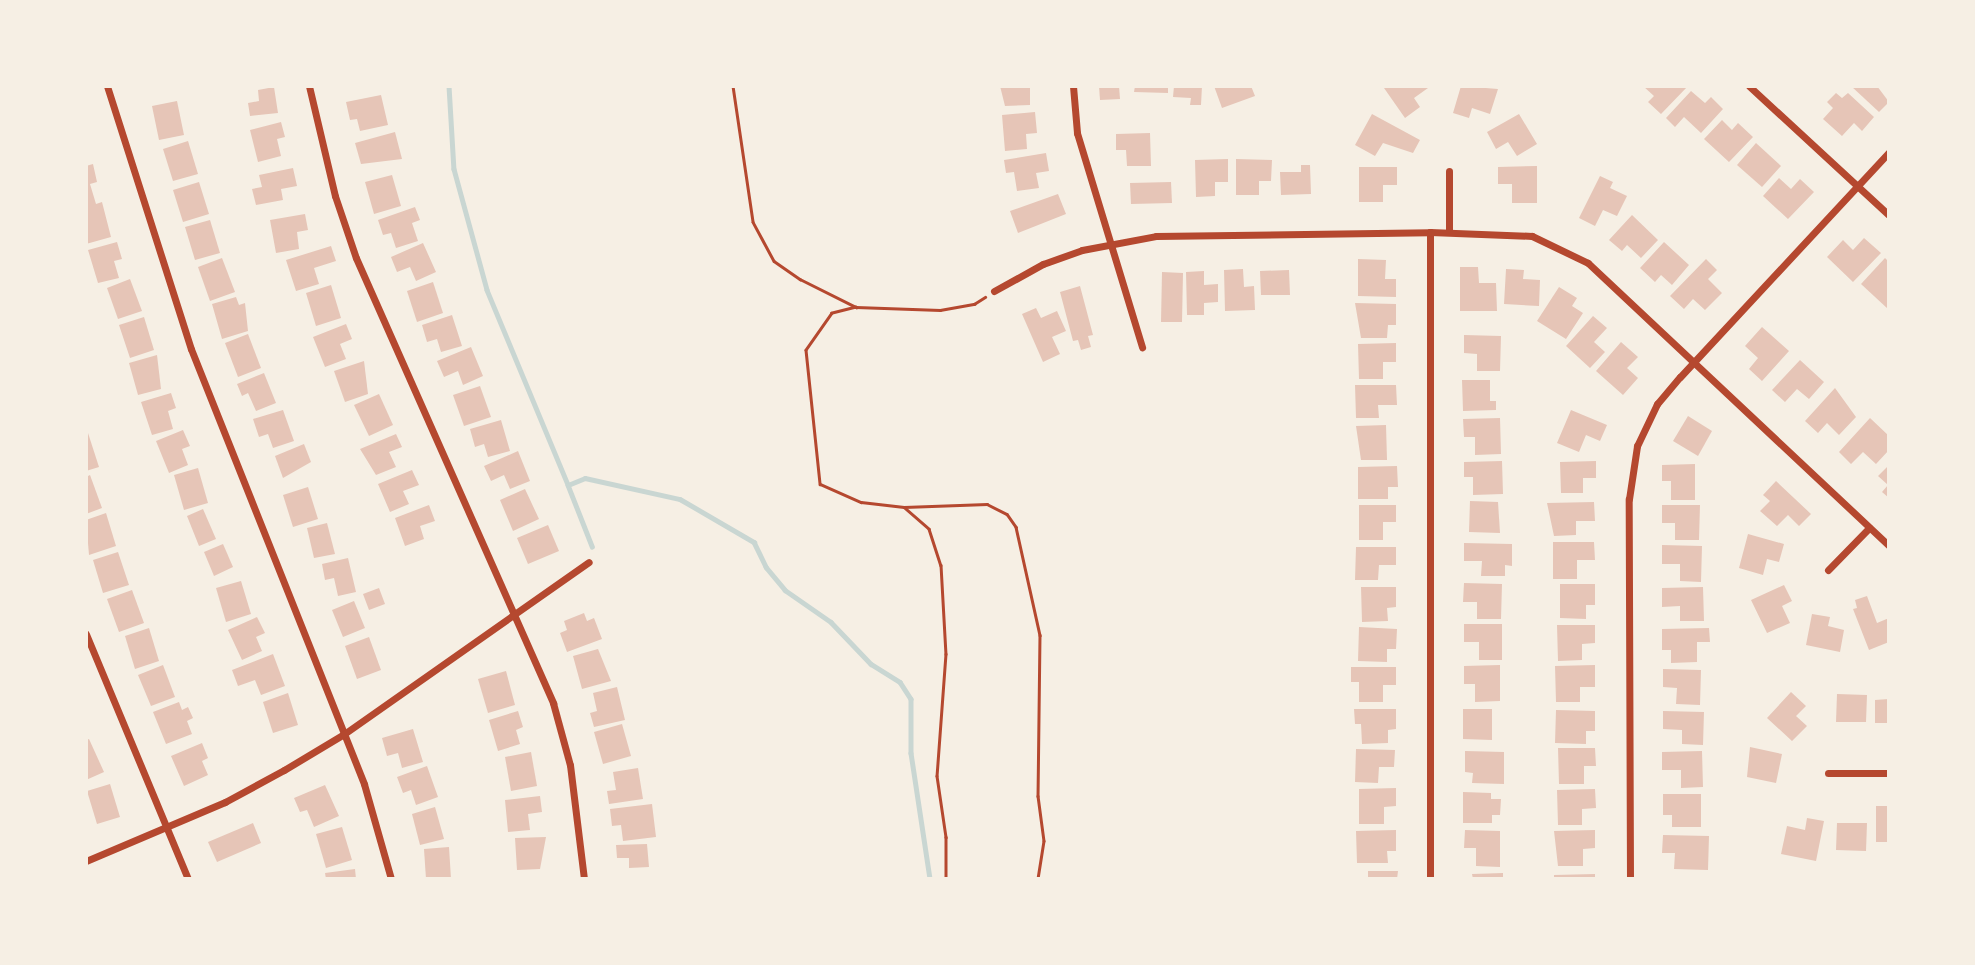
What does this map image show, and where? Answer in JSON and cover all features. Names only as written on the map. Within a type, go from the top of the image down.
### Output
[{"type":"street","points":[[107,86],[204,384],[378,822],[391,879]]},
{"type":"street","points":[[309,86],[335,196],[356,258],[516,616],[562,732],[584,879]]},
{"type":"street","points":[[1073,86],[1077,133],[1108,243],[1142,347]]},
{"type":"street","points":[[1749,86],[1889,215]]},
{"type":"street","points":[[1630,879],[1630,480],[1647,421],[1694,362],[1889,152]]},
{"type":"street","points":[[1449,170],[1449,232]]},
{"type":"street","points":[[1430,232],[1430,879]]},
{"type":"street","points":[[994,291],[1044,264],[1108,243],[1156,236],[1509,232],[1559,245],[1588,263],[1889,546]]},
{"type":"street","points":[[1828,570],[1869,528]]},
{"type":"street","points":[[86,861],[167,828],[260,783],[344,734],[516,616],[589,562]]},
{"type":"street","points":[[86,634],[188,879]]},
{"type":"street","points":[[1828,774],[1889,774]]},
{"type":"path","points":[[733,86],[753,222],[774,261],[800,279],[856,307]]},
{"type":"path","points":[[994,291],[974,304],[940,310],[856,307],[832,313],[806,350],[820,484],[841,497],[904,508],[988,504],[1007,514],[1016,527],[1040,635],[1038,796],[1044,841],[1038,879]]},
{"type":"path","points":[[904,508],[929,529],[941,565],[946,654],[937,776],[946,837],[946,879]]},
{"type":"building","points":[[1000,86],[1030,86],[1030,105],[1005,106]]},
{"type":"building","points":[[1099,86],[1119,86],[1120,99],[1100,100]]},
{"type":"building","points":[[1135,86],[1168,86],[1168,93],[1134,92]]},
{"type":"building","points":[[1174,86],[1202,86],[1201,105],[1190,105],[1191,98],[1173,97]]},
{"type":"building","points":[[1214,86],[1251,86],[1255,96],[1222,108]]},
{"type":"building","points":[[1461,86],[1498,89],[1490,114],[1472,108],[1469,118],[1453,113]]},
{"type":"building","points":[[1643,86],[1688,86],[1661,114],[1648,102],[1654,96]]},
{"type":"building","points":[[1851,86],[1877,86],[1889,102],[1879,112]]},
{"type":"building","points":[[274,87],[278,113],[250,116],[248,103],[259,101],[258,90]]},
{"type":"building","points":[[1384,88],[1428,88],[1414,98],[1420,107],[1405,118]]},
{"type":"building","points":[[1691,91],[1705,103],[1711,97],[1723,109],[1701,133],[1684,117],[1675,127],[1666,118]]},
{"type":"building","points":[[1836,93],[1842,98],[1848,93],[1874,117],[1862,131],[1854,123],[1842,136],[1823,119],[1833,108],[1827,102]]},
{"type":"building","points":[[381,95],[388,125],[360,131],[357,119],[350,120],[346,102]]},
{"type":"building","points":[[177,101],[184,135],[159,140],[152,106]]},
{"type":"building","points":[[1035,112],[1037,133],[1026,134],[1027,149],[1005,151],[1002,115]]},
{"type":"building","points":[[1372,114],[1420,140],[1413,153],[1383,143],[1375,156],[1355,145]]},
{"type":"building","points":[[1519,114],[1537,144],[1517,156],[1508,142],[1496,149],[1487,132]]},
{"type":"building","points":[[1722,120],[1732,130],[1738,123],[1753,137],[1729,162],[1704,139]]},
{"type":"building","points":[[281,122],[285,137],[277,139],[281,156],[258,162],[250,130]]},
{"type":"building","points":[[395,132],[402,159],[361,164],[355,143]]},
{"type":"building","points":[[1150,133],[1151,166],[1127,166],[1126,150],[1116,150],[1116,134]]},
{"type":"building","points":[[188,141],[198,174],[173,181],[163,149]]},
{"type":"building","points":[[1756,143],[1781,166],[1762,187],[1737,165]]},
{"type":"building","points":[[1046,153],[1049,171],[1036,173],[1039,188],[1017,191],[1014,172],[1006,173],[1004,160]]},
{"type":"building","points":[[1228,159],[1228,182],[1215,182],[1215,196],[1196,197],[1195,160]]},
{"type":"building","points":[[1236,159],[1272,160],[1271,181],[1259,181],[1259,195],[1236,195]]},
{"type":"building","points":[[93,164],[97,182],[90,184],[96,204],[102,202],[111,237],[86,244],[86,166]]},
{"type":"building","points":[[1301,165],[1310,165],[1311,194],[1281,195],[1280,172],[1301,172]]},
{"type":"building","points":[[1537,166],[1537,203],[1512,203],[1512,184],[1498,184],[1498,167]]},
{"type":"building","points":[[1359,167],[1397,167],[1397,185],[1383,185],[1383,202],[1359,202]]},
{"type":"building","points":[[293,168],[297,186],[281,189],[283,200],[256,205],[252,189],[262,187],[259,175]]},
{"type":"building","points":[[392,175],[401,206],[374,214],[365,182]]},
{"type":"building","points":[[1600,176],[1613,182],[1610,188],[1627,196],[1617,216],[1603,210],[1595,226],[1579,218]]},
{"type":"building","points":[[1779,178],[1791,189],[1800,179],[1814,192],[1788,219],[1763,196]]},
{"type":"building","points":[[199,182],[209,214],[183,222],[173,190]]},
{"type":"building","points":[[1171,182],[1172,203],[1131,204],[1130,183]]},
{"type":"building","points":[[1058,194],[1066,214],[1018,233],[1010,211]]},
{"type":"building","points":[[415,207],[420,220],[412,223],[418,241],[396,248],[391,233],[383,235],[378,220]]},
{"type":"building","points":[[305,214],[308,230],[297,232],[299,249],[276,253],[270,220]]},
{"type":"building","points":[[1632,215],[1658,240],[1641,258],[1627,245],[1622,251],[1609,240]]},
{"type":"building","points":[[210,220],[220,253],[195,260],[185,227]]},
{"type":"building","points":[[1864,238],[1881,253],[1853,282],[1827,257],[1843,240],[1853,250]]},
{"type":"building","points":[[117,242],[122,259],[114,261],[119,278],[98,283],[88,250]]},
{"type":"building","points":[[1664,242],[1689,265],[1672,285],[1661,275],[1655,282],[1640,268]]},
{"type":"building","points":[[423,243],[436,272],[416,281],[410,267],[397,272],[391,257]]},
{"type":"building","points":[[331,246],[336,261],[314,268],[319,284],[296,291],[286,260]]},
{"type":"building","points":[[222,258],[235,292],[210,301],[198,267]]},
{"type":"building","points":[[1885,258],[1889,262],[1888,309],[1861,284]]},
{"type":"building","points":[[1358,259],[1386,260],[1385,279],[1396,279],[1396,297],[1358,296]]},
{"type":"building","points":[[1706,259],[1717,270],[1708,279],[1722,293],[1705,310],[1693,299],[1684,309],[1670,296]]},
{"type":"building","points":[[1460,267],[1478,267],[1479,283],[1496,283],[1497,311],[1460,311]]},
{"type":"building","points":[[1243,269],[1244,287],[1254,286],[1255,310],[1225,311],[1224,270]]},
{"type":"building","points":[[1506,269],[1524,270],[1523,279],[1540,280],[1539,306],[1504,304]]},
{"type":"building","points":[[1289,270],[1290,295],[1261,295],[1260,271]]},
{"type":"building","points":[[1204,271],[1204,285],[1218,284],[1218,302],[1204,303],[1204,315],[1187,315],[1186,272]]},
{"type":"building","points":[[1162,272],[1183,273],[1182,322],[1161,322]]},
{"type":"building","points":[[130,279],[142,311],[118,319],[107,288]]},
{"type":"building","points":[[433,282],[443,313],[417,322],[407,291]]},
{"type":"building","points":[[331,285],[341,318],[316,326],[306,293]]},
{"type":"building","points":[[1080,286],[1093,335],[1088,336],[1091,347],[1081,350],[1078,340],[1073,341],[1060,292]]},
{"type":"building","points":[[1559,287],[1577,298],[1572,306],[1583,313],[1566,339],[1537,321]]},
{"type":"building","points":[[236,297],[239,305],[245,303],[248,331],[222,339],[212,304]]},
{"type":"building","points":[[1355,303],[1396,304],[1396,325],[1388,325],[1387,338],[1361,338]]},
{"type":"building","points":[[1036,308],[1041,318],[1057,311],[1066,331],[1052,337],[1060,354],[1043,362],[1022,314]]},
{"type":"building","points":[[452,315],[462,346],[441,352],[437,339],[427,342],[422,325]]},
{"type":"building","points":[[1593,316],[1607,328],[1594,342],[1605,352],[1590,368],[1566,346]]},
{"type":"building","points":[[144,317],[154,350],[130,358],[119,325]]},
{"type":"building","points":[[346,324],[352,339],[340,344],[346,359],[325,367],[313,337]]},
{"type":"building","points":[[1762,327],[1789,351],[1762,381],[1749,369],[1758,358],[1745,346]]},
{"type":"building","points":[[248,334],[261,368],[238,377],[225,343]]},
{"type":"building","points":[[1464,335],[1501,336],[1500,371],[1477,371],[1477,354],[1464,353]]},
{"type":"building","points":[[1621,342],[1638,357],[1627,368],[1638,378],[1623,395],[1596,371]]},
{"type":"building","points":[[1396,343],[1396,362],[1383,362],[1383,379],[1359,379],[1358,344]]},
{"type":"building","points":[[471,347],[483,376],[463,385],[458,371],[444,377],[437,361]]},
{"type":"building","points":[[157,355],[161,389],[138,395],[129,363]]},
{"type":"building","points":[[1800,360],[1824,382],[1809,399],[1797,389],[1785,402],[1772,390]]},
{"type":"building","points":[[364,361],[368,394],[345,402],[334,371]]},
{"type":"building","points":[[264,373],[276,403],[256,411],[248,393],[242,396],[237,384]]},
{"type":"building","points":[[1462,380],[1490,380],[1490,401],[1496,401],[1496,410],[1463,411]]},
{"type":"building","points":[[1355,385],[1396,385],[1397,405],[1378,405],[1379,418],[1356,418]]},
{"type":"building","points":[[480,386],[491,417],[464,426],[453,395]]},
{"type":"building","points":[[1835,388],[1856,417],[1839,435],[1827,423],[1818,433],[1805,421]]},
{"type":"building","points":[[171,393],[176,408],[168,411],[173,429],[152,435],[141,402]]},
{"type":"building","points":[[379,394],[393,425],[369,436],[354,405]]},
{"type":"building","points":[[283,410],[294,441],[273,448],[268,434],[259,437],[253,419]]},
{"type":"building","points":[[1571,410],[1607,425],[1600,441],[1586,435],[1579,452],[1557,443]]},
{"type":"building","points":[[1688,416],[1712,431],[1698,456],[1673,441]]},
{"type":"building","points":[[1500,418],[1501,454],[1475,455],[1475,437],[1464,437],[1463,419]]},
{"type":"building","points":[[1870,418],[1889,436],[1889,450],[1876,464],[1863,452],[1851,464],[1839,452]]},
{"type":"building","points":[[501,420],[510,451],[488,457],[484,444],[475,447],[470,429]]},
{"type":"building","points":[[1386,425],[1387,460],[1361,460],[1356,426]]},
{"type":"building","points":[[183,430],[190,446],[182,449],[188,465],[169,473],[156,441]]},
{"type":"building","points":[[88,433],[99,467],[86,471],[86,434]]},
{"type":"building","points":[[396,434],[402,447],[389,452],[396,467],[376,475],[360,449]]},
{"type":"building","points":[[304,444],[311,462],[283,478],[275,456]]},
{"type":"building","points":[[518,451],[530,481],[510,489],[504,475],[491,481],[484,466]]},
{"type":"building","points":[[1502,461],[1503,494],[1473,495],[1473,477],[1464,477],[1464,462]]},
{"type":"building","points":[[1596,461],[1596,478],[1583,478],[1583,493],[1561,493],[1560,462]]},
{"type":"building","points":[[1695,464],[1695,500],[1671,500],[1671,481],[1662,481],[1662,465]]},
{"type":"building","points":[[1889,465],[1889,498],[1882,492],[1888,485],[1878,476]]},
{"type":"building","points":[[1397,466],[1398,487],[1388,487],[1388,499],[1358,499],[1358,467]]},
{"type":"building","points":[[198,468],[208,503],[184,510],[174,475]]},
{"type":"building","points":[[412,470],[419,485],[403,491],[409,504],[390,512],[378,484]]},
{"type":"building","points":[[90,475],[102,508],[86,514],[86,477]]},
{"type":"building","points":[[1776,481],[1811,514],[1799,526],[1788,515],[1777,526],[1760,511],[1770,501],[1763,495]]},
{"type":"building","points":[[308,487],[318,519],[293,527],[283,495]]},
{"type":"building","points":[[525,489],[539,519],[513,531],[500,500]]},
{"type":"building","points":[[1470,501],[1498,502],[1500,533],[1469,532]]},
{"type":"building","points":[[1594,502],[1595,521],[1576,521],[1576,535],[1554,536],[1547,503]]},
{"type":"building","points":[[429,505],[435,521],[420,526],[424,539],[405,546],[395,518]]},
{"type":"building","points":[[1359,505],[1396,505],[1396,522],[1383,522],[1383,540],[1359,540]]},
{"type":"building","points":[[1662,505],[1700,505],[1699,540],[1675,540],[1675,523],[1662,523]]},
{"type":"building","points":[[203,509],[216,539],[199,546],[187,516]]},
{"type":"building","points":[[106,513],[116,546],[89,555],[86,520]]},
{"type":"building","points":[[327,523],[335,554],[314,558],[307,528]]},
{"type":"building","points":[[548,525],[559,551],[528,564],[517,538]]},
{"type":"building","points":[[1748,534],[1784,544],[1779,562],[1767,559],[1763,575],[1739,568]]},
{"type":"building","points":[[1553,542],[1594,542],[1595,560],[1577,560],[1577,579],[1553,579]]},
{"type":"building","points":[[1464,543],[1512,544],[1512,566],[1505,565],[1505,576],[1481,576],[1482,561],[1464,561]]},
{"type":"building","points":[[223,544],[233,567],[214,576],[204,552]]},
{"type":"building","points":[[1662,545],[1702,546],[1701,582],[1680,581],[1680,564],[1662,564]]},
{"type":"building","points":[[1356,547],[1396,547],[1396,565],[1379,565],[1378,580],[1355,580]]},
{"type":"building","points":[[118,552],[129,585],[103,593],[93,560]]},
{"type":"building","points":[[348,558],[356,592],[338,596],[334,578],[325,580],[322,564]]},
{"type":"building","points":[[241,581],[251,614],[226,622],[216,588]]},
{"type":"building","points":[[1464,583],[1502,584],[1501,619],[1477,619],[1477,602],[1463,602]]},
{"type":"building","points":[[1560,584],[1595,584],[1595,605],[1586,605],[1586,619],[1560,618]]},
{"type":"building","points":[[1784,585],[1792,601],[1782,606],[1790,623],[1767,633],[1751,600]]},
{"type":"building","points":[[1361,587],[1396,587],[1396,607],[1387,608],[1388,621],[1362,622]]},
{"type":"building","points":[[1703,587],[1704,621],[1680,621],[1680,606],[1662,607],[1662,588]]},
{"type":"building","points":[[379,588],[385,604],[369,610],[363,594]]},
{"type":"building","points":[[132,590],[144,623],[119,632],[107,599]]},
{"type":"building","points":[[1867,596],[1877,623],[1889,618],[1889,642],[1869,650],[1853,609],[1857,608],[1855,600]]},
{"type":"building","points":[[354,601],[365,628],[343,637],[332,610]]},
{"type":"building","points":[[584,613],[587,621],[594,618],[602,639],[567,652],[560,633],[567,630],[564,621]]},
{"type":"building","points":[[1812,614],[1830,617],[1828,626],[1844,630],[1840,652],[1806,645]]},
{"type":"building","points":[[257,617],[265,633],[256,637],[262,651],[242,660],[228,630]]},
{"type":"building","points":[[1464,624],[1502,624],[1502,660],[1479,660],[1479,642],[1464,642]]},
{"type":"building","points":[[1557,625],[1595,625],[1595,643],[1582,644],[1582,660],[1558,661]]},
{"type":"building","points":[[1359,627],[1397,629],[1396,649],[1387,649],[1387,662],[1358,661]]},
{"type":"building","points":[[149,628],[159,661],[135,669],[125,636]]},
{"type":"building","points":[[1709,628],[1710,642],[1697,642],[1697,662],[1671,663],[1671,650],[1662,650],[1662,629]]},
{"type":"building","points":[[369,637],[381,670],[357,679],[345,646]]},
{"type":"building","points":[[598,649],[611,681],[582,689],[573,656]]},
{"type":"building","points":[[273,654],[285,686],[261,695],[255,680],[238,686],[232,670]]},
{"type":"building","points":[[163,665],[175,697],[151,706],[138,675]]},
{"type":"building","points":[[1500,665],[1500,701],[1475,702],[1475,684],[1464,684],[1464,666]]},
{"type":"building","points":[[1595,665],[1595,687],[1580,687],[1580,702],[1556,702],[1555,666]]},
{"type":"building","points":[[1351,667],[1396,667],[1396,685],[1383,685],[1383,702],[1359,702],[1359,682],[1351,682]]},
{"type":"building","points":[[1663,669],[1701,670],[1700,705],[1676,704],[1677,688],[1663,687]]},
{"type":"building","points":[[506,671],[515,705],[488,713],[478,679]]},
{"type":"building","points":[[617,687],[625,720],[594,727],[590,713],[597,711],[593,693]]},
{"type":"building","points":[[1791,692],[1806,706],[1796,716],[1807,726],[1792,741],[1767,718]]},
{"type":"building","points":[[288,693],[298,725],[273,733],[263,702]]},
{"type":"building","points":[[1837,694],[1867,695],[1866,722],[1836,722]]},
{"type":"building","points":[[1889,699],[1889,723],[1875,723],[1875,700]]},
{"type":"building","points":[[179,702],[182,710],[188,707],[193,718],[187,721],[192,734],[166,744],[153,712]]},
{"type":"building","points":[[1354,709],[1396,709],[1396,729],[1388,730],[1388,743],[1362,744],[1361,724],[1355,724]]},
{"type":"building","points":[[1463,709],[1492,709],[1492,740],[1463,739]]},
{"type":"building","points":[[1556,710],[1595,711],[1595,731],[1586,731],[1586,744],[1555,743]]},
{"type":"building","points":[[518,711],[523,727],[516,730],[520,744],[498,751],[489,720]]},
{"type":"building","points":[[1663,711],[1704,712],[1703,745],[1682,744],[1682,730],[1663,729]]},
{"type":"building","points":[[622,724],[631,756],[603,764],[594,732]]},
{"type":"building","points":[[413,729],[423,762],[402,768],[398,753],[387,756],[382,738]]},
{"type":"building","points":[[89,739],[104,772],[86,780],[86,740]]},
{"type":"building","points":[[202,743],[208,758],[202,761],[208,775],[184,786],[171,756]]},
{"type":"building","points":[[1750,747],[1782,754],[1776,783],[1747,777]]},
{"type":"building","points":[[1558,748],[1595,748],[1596,766],[1584,766],[1584,784],[1559,784]]},
{"type":"building","points":[[1356,749],[1395,750],[1394,767],[1379,767],[1378,783],[1355,782]]},
{"type":"building","points":[[1465,751],[1504,752],[1504,784],[1472,783],[1473,773],[1465,772]]},
{"type":"building","points":[[1702,751],[1703,787],[1681,788],[1681,770],[1662,770],[1662,752]]},
{"type":"building","points":[[531,752],[537,786],[511,791],[505,757]]},
{"type":"building","points":[[427,766],[438,797],[416,805],[411,790],[403,793],[397,777]]},
{"type":"building","points":[[638,768],[643,799],[609,804],[607,791],[616,790],[613,772]]},
{"type":"building","points":[[110,784],[120,817],[97,824],[87,791]]},
{"type":"building","points":[[325,785],[339,816],[314,827],[307,810],[300,812],[294,798]]},
{"type":"building","points":[[1396,788],[1396,806],[1384,807],[1384,824],[1359,824],[1359,789]]},
{"type":"building","points":[[1595,789],[1596,808],[1582,809],[1582,825],[1558,825],[1557,790]]},
{"type":"building","points":[[1463,792],[1491,793],[1491,799],[1501,799],[1500,815],[1492,815],[1492,823],[1463,823]]},
{"type":"building","points":[[1663,794],[1701,794],[1701,827],[1672,827],[1672,815],[1663,815]]},
{"type":"building","points":[[540,796],[542,812],[528,814],[530,830],[508,832],[505,800]]},
{"type":"building","points":[[652,804],[656,837],[623,841],[621,825],[612,826],[610,809]]},
{"type":"building","points":[[1876,806],[1889,806],[1889,842],[1876,842]]},
{"type":"building","points":[[435,807],[444,839],[420,845],[412,814]]},
{"type":"building","points":[[1807,818],[1824,821],[1816,861],[1781,854],[1787,826],[1805,830]]},
{"type":"building","points":[[253,823],[261,843],[217,862],[208,842]]},
{"type":"building","points":[[1837,823],[1867,823],[1866,851],[1836,850]]},
{"type":"building","points":[[342,827],[352,860],[326,868],[316,834]]},
{"type":"building","points":[[1396,830],[1396,851],[1387,851],[1388,863],[1357,863],[1356,831]]},
{"type":"building","points":[[1465,830],[1500,831],[1500,867],[1476,866],[1476,848],[1464,848]]},
{"type":"building","points":[[1595,830],[1595,848],[1583,849],[1583,866],[1558,866],[1554,831]]},
{"type":"building","points":[[1663,835],[1709,836],[1708,870],[1674,869],[1675,853],[1662,853]]},
{"type":"building","points":[[546,837],[540,869],[517,870],[515,838]]},
{"type":"building","points":[[647,844],[649,867],[629,868],[629,858],[617,858],[616,845]]},
{"type":"building","points":[[449,847],[451,879],[426,879],[424,849]]},
{"type":"building","points":[[355,869],[356,879],[326,879],[325,873]]},
{"type":"building","points":[[1368,871],[1398,871],[1397,879],[1368,879]]},
{"type":"building","points":[[1503,873],[1503,879],[1473,879],[1472,874]]},
{"type":"building","points":[[1595,874],[1595,879],[1554,879],[1554,875]]},
{"type":"waterway","points":[[449,86],[454,169],[487,290],[568,485],[585,478],[680,499],[754,542],[766,567],[785,590],[831,622],[871,664],[900,682],[911,699],[911,753],[930,879]]},
{"type":"waterway","points":[[568,485],[592,546]]}]
